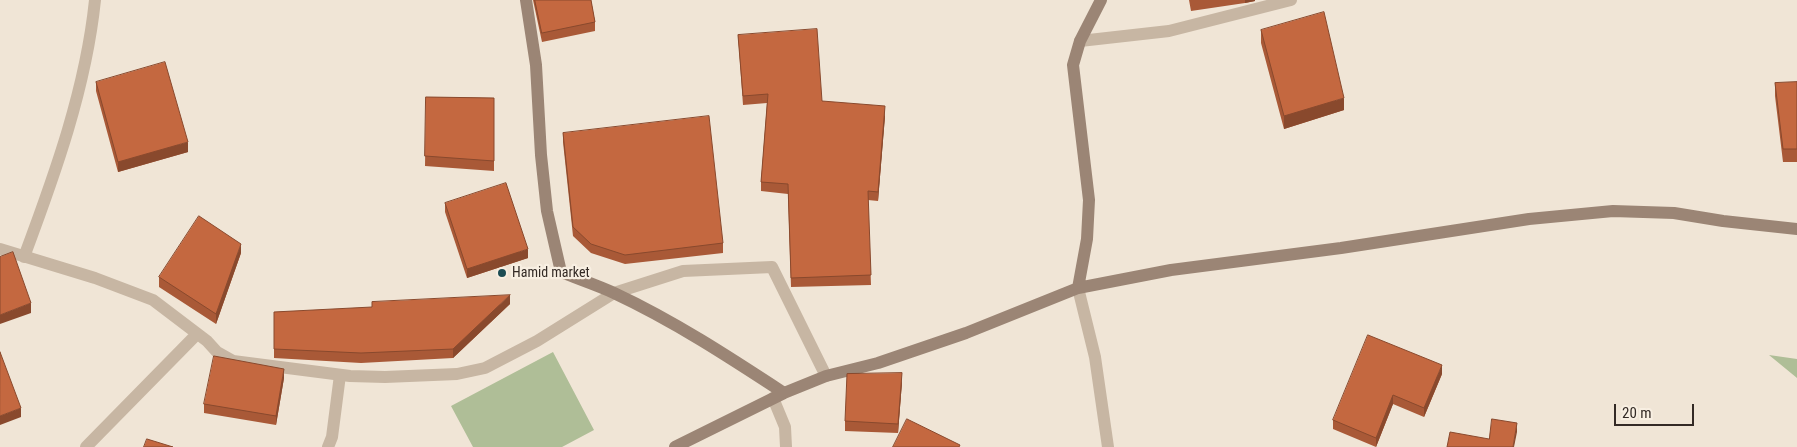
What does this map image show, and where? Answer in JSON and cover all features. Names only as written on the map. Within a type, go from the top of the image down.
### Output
[{"type":"main road","points":[[526,0],[536,65],[547,211],[561,272],[614,293],[664,319],[741,365],[778,395]]},
{"type":"main road","points":[[1078,288],[1088,239],[1090,200],[1073,65],[1080,41],[1101,0]]},
{"type":"main road","points":[[676,447],[778,395],[826,376],[878,363],[966,333],[1078,288],[1172,270],[1332,249],[1529,219],[1613,211],[1674,213],[1723,221],[1797,229]]},
{"type":"street","points":[[24,257],[46,198],[80,83],[93,20],[95,0]]},
{"type":"street","points":[[1080,41],[1168,31],[1291,0]]},
{"type":"street","points":[[0,249],[95,278],[153,300],[197,334],[216,352],[233,362],[340,375],[385,377],[457,374],[485,368],[537,341],[614,293],[683,271],[772,267],[826,376]]},
{"type":"street","points":[[1078,288],[1095,357],[1108,447]]},
{"type":"street","points":[[86,447],[197,334]]},
{"type":"street","points":[[328,447],[332,437],[340,375]]},
{"type":"street","points":[[778,395],[785,427],[786,447]]},
{"type":"green space","points":[[553,352],[594,430],[562,447],[473,447],[451,406]]},
{"type":"green space","points":[[1769,355],[1797,359],[1797,378]]},
{"type":"building","points":[[535,0],[591,0],[595,22],[542,33]]},
{"type":"building","points":[[1324,12],[1344,98],[1284,116],[1261,30]]},
{"type":"building","points":[[817,29],[822,101],[885,106],[878,192],[868,191],[871,275],[791,278],[788,184],[761,182],[768,94],[743,96],[738,35]]},
{"type":"building","points":[[165,62],[188,142],[118,162],[96,82]]},
{"type":"building","points":[[1797,82],[1797,149],[1783,149],[1775,83]]},
{"type":"building","points":[[426,97],[494,98],[494,161],[425,156]]},
{"type":"building","points":[[709,116],[723,243],[625,255],[591,244],[573,227],[563,133]]},
{"type":"building","points":[[506,183],[528,249],[467,269],[445,203]]},
{"type":"building","points":[[199,216],[241,244],[216,314],[159,277]]},
{"type":"building","points":[[13,252],[31,303],[0,315],[0,257]]},
{"type":"building","points":[[510,295],[453,349],[361,353],[274,349],[274,312],[372,307],[372,302]]},
{"type":"building","points":[[1368,335],[1442,365],[1424,408],[1393,395],[1376,438],[1333,420]]},
{"type":"building","points":[[0,352],[21,408],[0,416]]},
{"type":"building","points":[[214,356],[284,369],[276,416],[204,404]]},
{"type":"building","points":[[902,373],[898,424],[845,421],[847,374]]},
{"type":"building","points":[[907,419],[960,445],[959,447],[893,447]]},
{"type":"building","points":[[1492,419],[1517,423],[1513,447],[1447,447],[1450,432],[1489,439]]},
{"type":"building","points":[[147,439],[173,447],[144,447]]},
{"type":"place","name":"Hamid market","points":[[502,273]]}]
